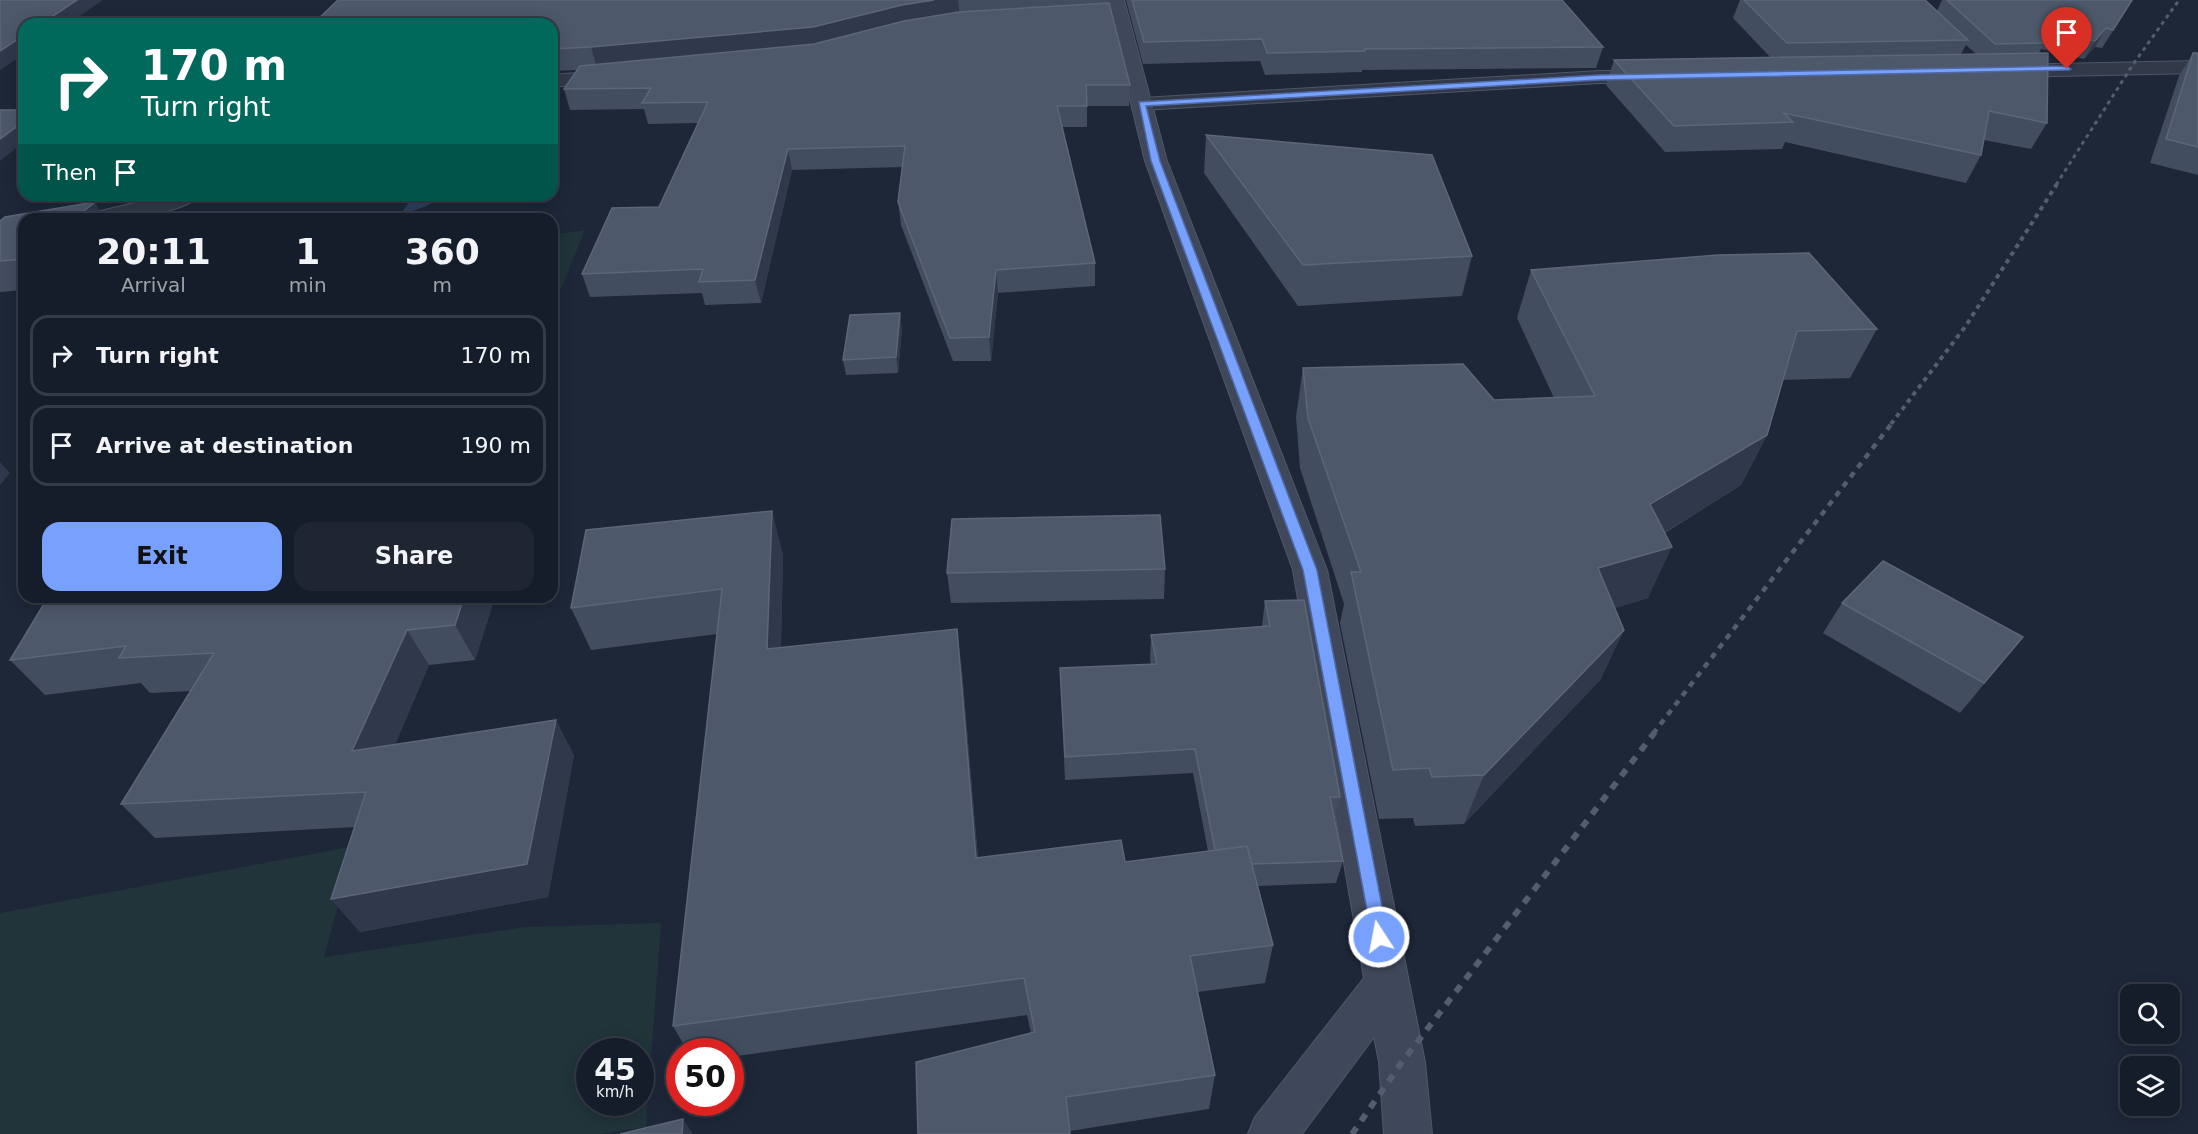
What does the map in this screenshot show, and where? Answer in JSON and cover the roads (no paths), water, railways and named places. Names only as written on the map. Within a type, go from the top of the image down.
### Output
[{"type":"main road","points":[[1110,10],[1142,104],[1156,161],[1310,570],[1402,1062],[1408,1134]]},
{"type":"main road","points":[[1272,1134],[1388,982]]},
{"type":"street","points":[[1980,72],[2198,67]]},
{"type":"street","points":[[558,81],[638,74]]},
{"type":"street","points":[[1142,104],[1599,77],[1671,76]]},
{"type":"street","points":[[122,213],[173,201]]},
{"type":"water","points":[[410,201],[436,201],[424,207],[401,213]]},
{"type":"railway","points":[[2056,185],[2132,66],[2179,0]]},
{"type":"railway","points":[[1891,424],[1965,327],[2057,184]]},
{"type":"railway","points":[[1653,734],[1892,423]]},
{"type":"railway","points":[[1352,1134],[1402,1062],[1655,732]]}]
